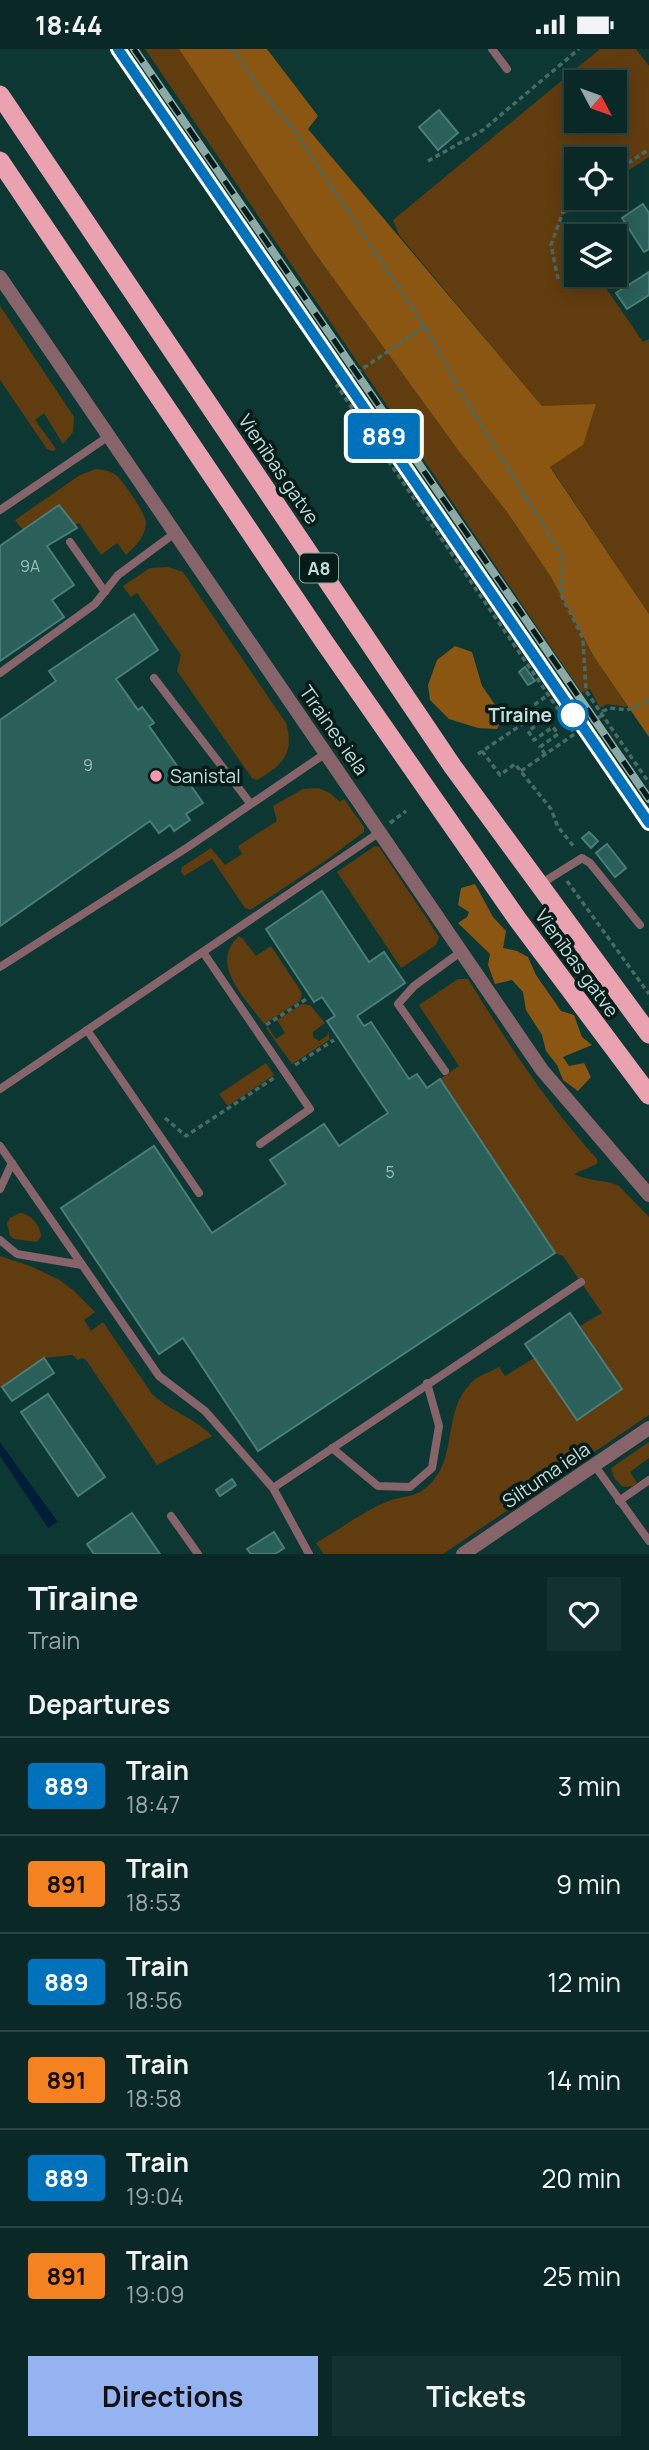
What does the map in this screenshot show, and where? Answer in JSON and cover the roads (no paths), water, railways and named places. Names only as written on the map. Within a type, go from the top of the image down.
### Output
[{"type":"highway","name":"Vienības gatve","points":[[0,95],[453,767],[649,1034]]},
{"type":"highway","name":"Vienības gatve","points":[[0,160],[371,710],[518,920],[649,1095]]},
{"type":"street","name":"Tīraines iela","points":[[0,278],[381,831],[542,1070],[649,1195]]},
{"type":"street","name":"Siltuma iela","points":[[463,1554],[649,1429]]},
{"type":"lane","points":[[492,49],[508,69]]},
{"type":"lane","points":[[0,510],[109,436]]},
{"type":"lane","points":[[0,673],[95,604],[118,575],[175,533]]},
{"type":"lane","points":[[70,543],[105,592]]},
{"type":"lane","points":[[154,678],[250,803]]},
{"type":"lane","points":[[0,967],[188,847],[327,753]]},
{"type":"lane","points":[[0,1089],[381,831]]},
{"type":"lane","points":[[539,885],[582,858],[590,863],[640,925]]},
{"type":"lane","points":[[445,1071],[398,1004],[414,986],[462,951]]},
{"type":"lane","points":[[203,952],[310,1109],[260,1144]]},
{"type":"lane","points":[[87,1030],[199,1193]]},
{"type":"lane","points":[[0,1146],[159,1376],[205,1411],[273,1488],[309,1554]]},
{"type":"lane","points":[[0,1189],[12,1163]]},
{"type":"lane","points":[[0,1240],[17,1254],[82,1265]]},
{"type":"lane","points":[[273,1488],[581,1282]]},
{"type":"lane","points":[[332,1448],[378,1486],[410,1487],[432,1468],[439,1426],[427,1383]]},
{"type":"lane","points":[[595,1466],[649,1541]]},
{"type":"lane","points":[[619,1501],[649,1481]]},
{"type":"lane","points":[[172,1516],[198,1554]]},
{"type":"water","points":[[0,1442],[58,1522],[48,1528],[0,1456]]},
{"type":"railway","points":[[118,49],[649,823]]},
{"type":"railway","points":[[134,49],[649,799]]},
{"type":"train","name":"889","points":[[118,49],[649,823]]},
{"type":"place","name":"Tīraine","points":[[573,715]]},
{"type":"place","name":"Sanistal","points":[[156,776]]}]
